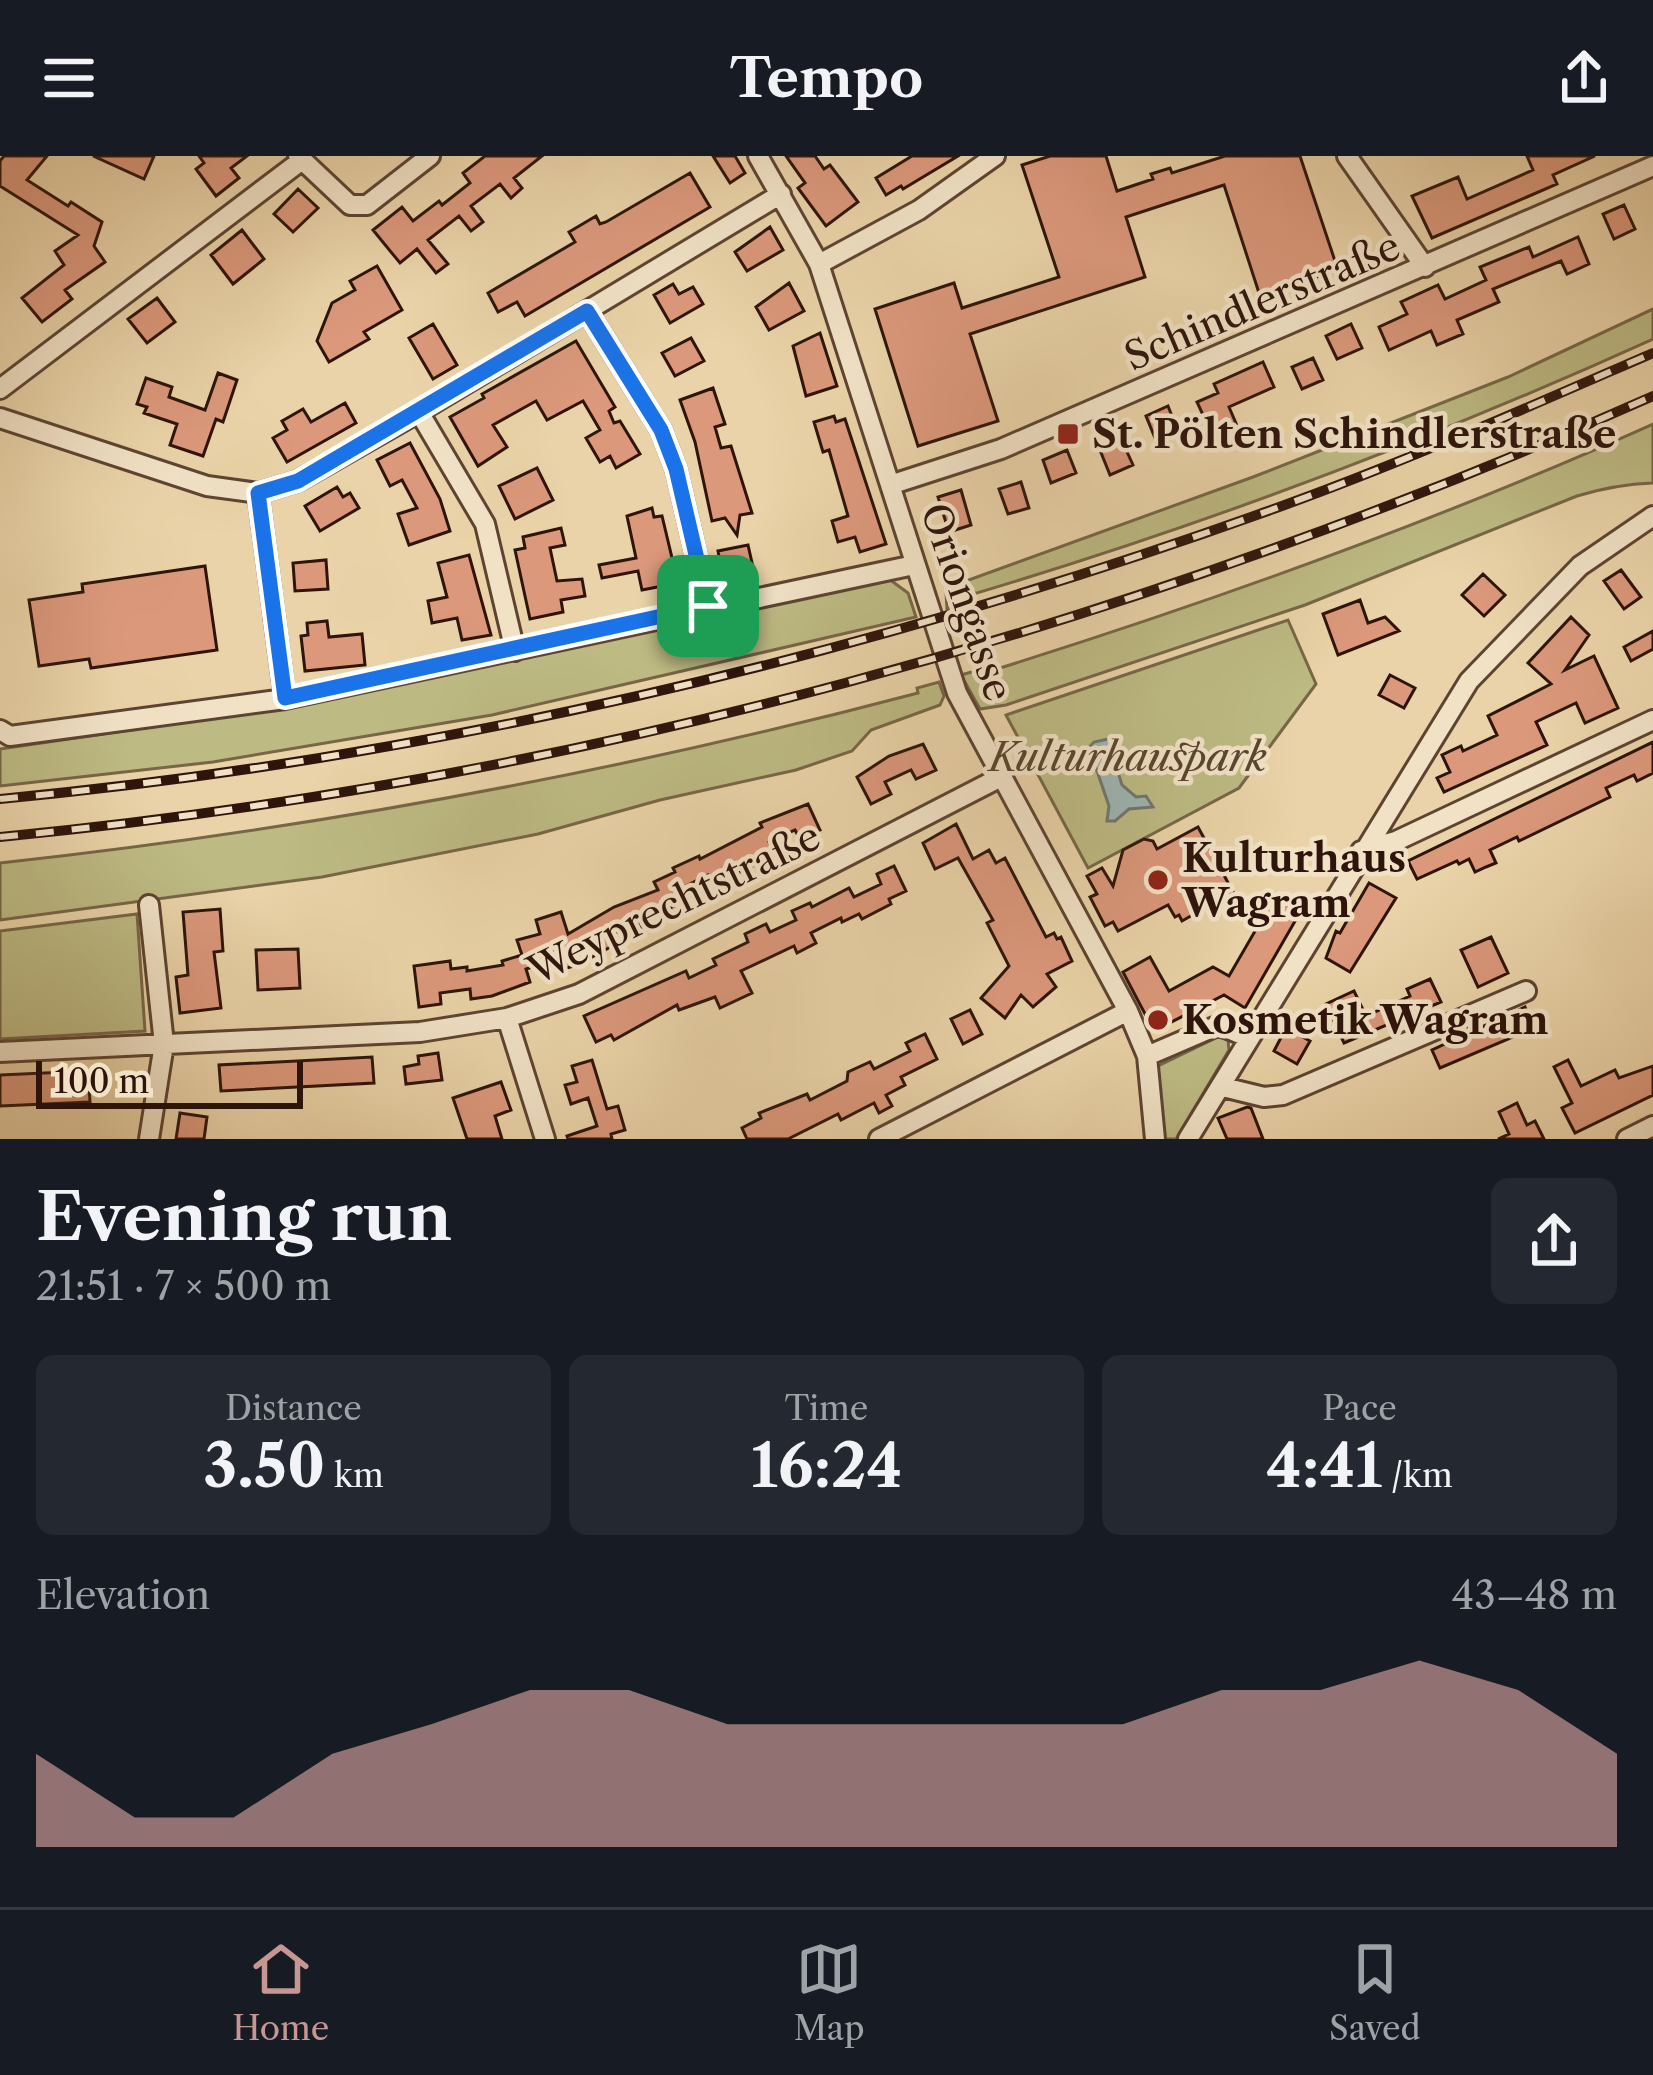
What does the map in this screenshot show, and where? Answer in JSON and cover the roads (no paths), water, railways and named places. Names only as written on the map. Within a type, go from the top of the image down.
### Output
[{"type":"street","points":[[0,388],[300,158],[350,205],[359,207],[430,156]]},
{"type":"street","name":"Oriongasse","points":[[758,156],[819,264],[958,693],[1148,1056],[1155,1139]]},
{"type":"street","points":[[819,264],[919,210],[995,156]]},
{"type":"street","points":[[1347,156],[1425,267]]},
{"type":"street","name":"Schindlerstraße","points":[[893,484],[1001,449],[1653,166]]},
{"type":"street","points":[[1,422],[207,486],[258,493],[298,481],[419,412],[782,194]]},
{"type":"street","points":[[587,311],[661,430],[676,469],[708,606]]},
{"type":"street","points":[[419,412],[484,524],[515,651]]},
{"type":"street","points":[[258,493],[285,698]]},
{"type":"street","points":[[1188,1139],[1469,681],[1580,566],[1653,516]]},
{"type":"street","points":[[0,730],[10,736],[285,698],[914,565]]},
{"type":"street","points":[[1361,851],[1396,841],[1653,720]]},
{"type":"street","name":"Weyprechtstraße","points":[[0,1052],[386,1035],[507,1018],[579,994],[1000,777]]},
{"type":"street","points":[[149,905],[164,1044],[149,1139]]},
{"type":"street","points":[[1223,1087],[1264,1097],[1283,1095],[1526,991]]},
{"type":"street","points":[[879,1139],[1128,1011]]},
{"type":"street","points":[[507,1018],[545,1139]]},
{"type":"street","points":[[1148,1056],[1220,1025],[1247,1037]]},
{"type":"street","points":[[1627,1139],[1653,1126]]},
{"type":"water","points":[[1113,738],[1126,758],[1117,769],[1122,785],[1136,797],[1146,796],[1153,807],[1129,809],[1115,821],[1107,821],[1109,806],[1096,768],[1087,773],[1076,761],[1094,742]]},
{"type":"railway","points":[[0,799],[162,781],[484,729],[801,656],[1114,564],[1268,511],[1653,353]]},
{"type":"railway","points":[[0,837],[214,812],[426,778],[636,735],[844,683],[1050,623],[1254,555],[1455,480],[1653,396]]},
{"type":"place","name":"St. Pölten Schindlerstraße","points":[[1068,434]]},
{"type":"place","name":"Kulturhaus Wagram","points":[[1158,880]]},
{"type":"place","name":"Kosmetik Wagram","points":[[1158,1020]]},
{"type":"park label","name":"Kulturhauspark","points":[[1128,757]]}]
